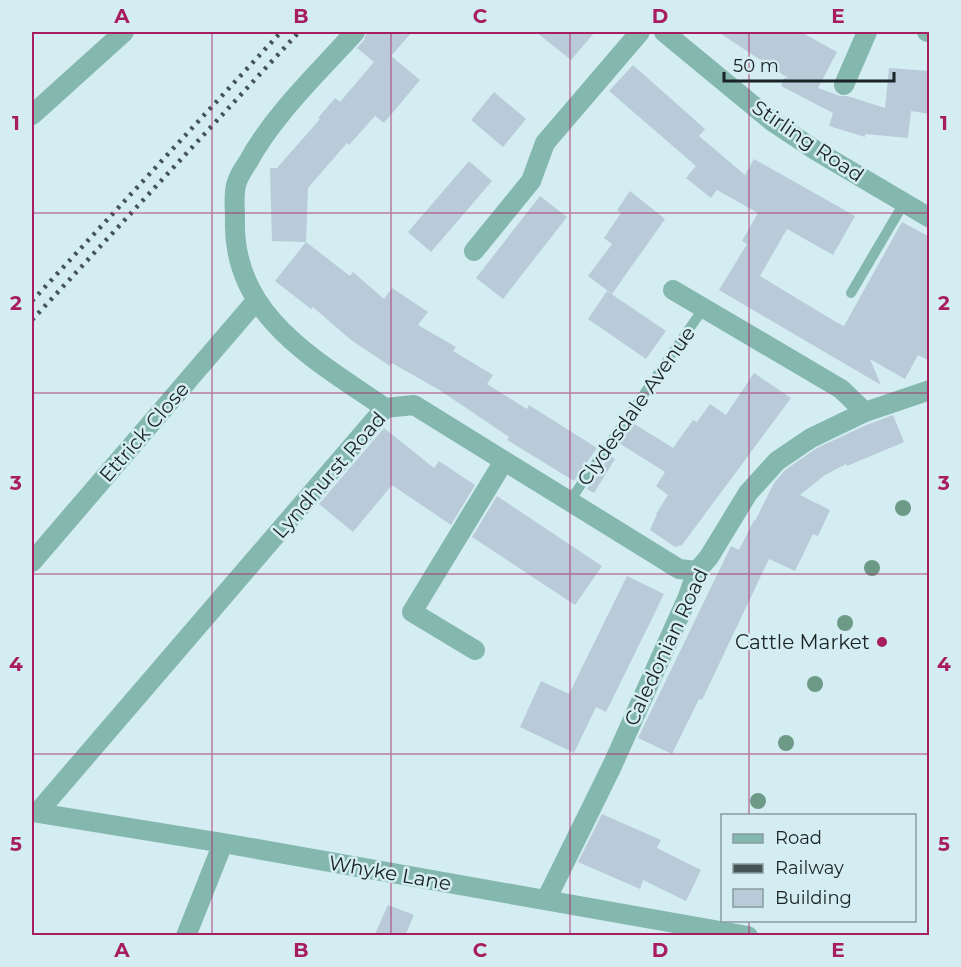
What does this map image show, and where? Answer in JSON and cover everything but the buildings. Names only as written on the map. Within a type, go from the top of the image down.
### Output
[{"type":"street","points":[[32,115],[124,32]]},
{"type":"street","points":[[355,32],[261,138],[236,182],[234,233],[241,266],[256,301],[275,326],[302,350],[385,408]]},
{"type":"street","points":[[474,251],[531,181],[544,143],[640,32]]},
{"type":"street","name":"Stirling Road","points":[[664,32],[773,122],[815,150],[930,218]]},
{"type":"street","points":[[844,85],[867,32]]},
{"type":"street","name":"Clydesdale Avenue","points":[[673,290],[841,389],[865,412]]},
{"type":"street","name":"Ettrick Close","points":[[32,562],[256,301]]},
{"type":"street","name":"Caledonian Road","points":[[546,900],[616,756],[687,599],[697,571],[709,557],[748,493],[777,461],[811,438],[865,412],[930,390]]},
{"type":"street","name":"Lyndhurst Road","points":[[35,812],[385,408],[414,405],[679,569],[697,571]]},
{"type":"street","points":[[475,650],[412,612],[504,461]]},
{"type":"street","name":"Whyke Lane","points":[[35,812],[748,936]]},
{"type":"street","points":[[186,936],[223,843]]},
{"type":"lane","points":[[851,293],[904,203]]},
{"type":"lane","name":"Clydesdale Avenue","points":[[569,502],[703,309]]},
{"type":"railway","points":[[32,301],[281,32]]},
{"type":"railway","points":[[32,320],[299,32]]},
{"type":"place","name":"Cattle Market","points":[[882,642]]}]
